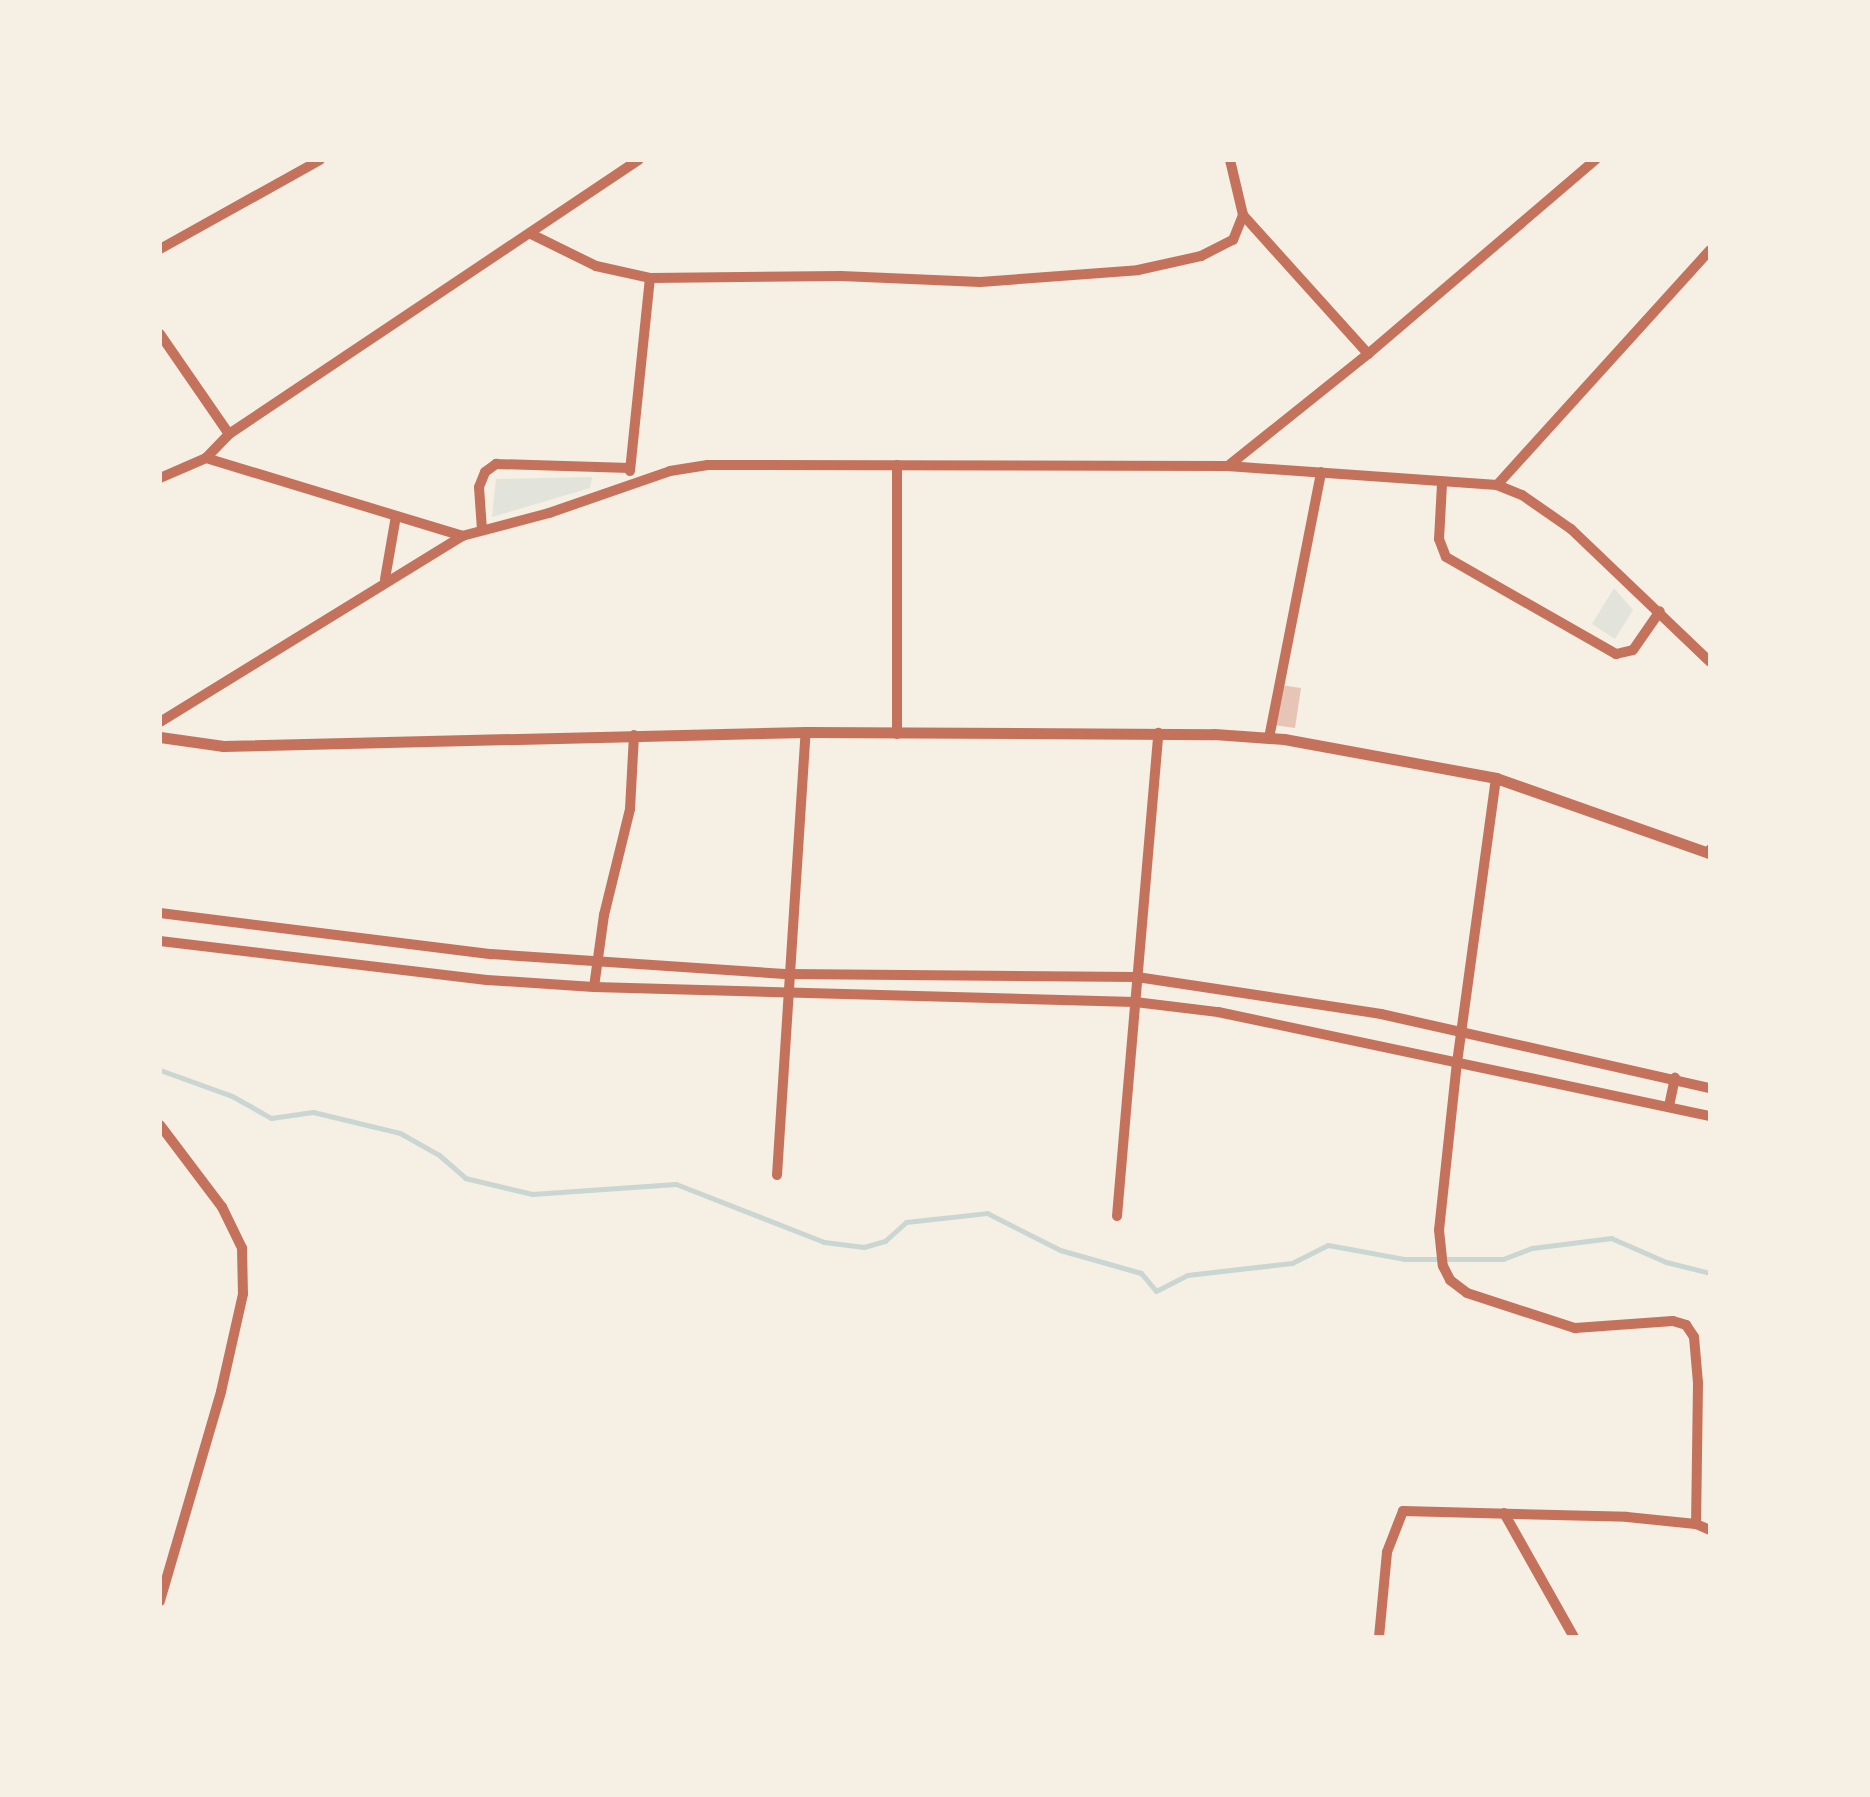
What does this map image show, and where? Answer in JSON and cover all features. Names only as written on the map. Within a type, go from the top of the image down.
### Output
[{"type":"street","points":[[160,249],[320,160]]},
{"type":"street","points":[[160,478],[206,458],[230,434],[639,160]]},
{"type":"street","points":[[1230,160],[1244,215],[1368,354]]},
{"type":"street","points":[[1227,466],[1368,354],[1595,160]]},
{"type":"street","points":[[531,234],[596,266],[650,278],[842,276],[980,282],[1138,270],[1219,248],[1233,240],[1244,215]]},
{"type":"street","points":[[1496,485],[1710,250]]},
{"type":"street","points":[[629,483],[650,278]]},
{"type":"street","points":[[160,334],[230,434]]},
{"type":"street","points":[[206,458],[462,536]]},
{"type":"street","points":[[482,530],[479,487],[484,472],[496,464],[630,468]]},
{"type":"street","points":[[160,722],[462,536],[550,513],[629,483],[708,465],[1227,466],[1496,485],[1522,495],[1572,529],[1710,662]]},
{"type":"street","points":[[897,465],[898,734]]},
{"type":"street","points":[[1269,738],[1321,472]]},
{"type":"street","points":[[1442,484],[1438,538],[1446,557],[1616,654],[1633,650],[1660,611]]},
{"type":"street","points":[[385,580],[396,516]]},
{"type":"street","points":[[777,1175],[806,732]]},
{"type":"street","points":[[160,737],[223,746],[806,732],[1158,733],[1269,738],[1496,778],[1710,852]]},
{"type":"street","points":[[1117,1216],[1158,733]]},
{"type":"street","points":[[594,988],[630,809],[634,734]]},
{"type":"street","points":[[1496,778],[1457,1062],[1440,1249],[1443,1266],[1450,1280],[1467,1294],[1575,1328],[1673,1320],[1686,1325],[1694,1336],[1698,1382],[1696,1524]]},
{"type":"street","points":[[160,914],[492,954],[788,974],[1137,977],[1381,1014],[1710,1088]]},
{"type":"street","points":[[160,941],[449,976],[594,988],[786,996],[1135,1002],[1218,1012],[1710,1116]]},
{"type":"street","points":[[1669,1106],[1675,1078]]},
{"type":"street","points":[[160,1125],[222,1207],[242,1248],[243,1294],[221,1392],[160,1601]]},
{"type":"street","points":[[1379,1637],[1388,1552],[1402,1511],[1696,1524],[1710,1530]]},
{"type":"street","points":[[1504,1513],[1574,1637]]},
{"type":"shaded area","points":[[592,477],[590,488],[492,517],[496,479]]},
{"type":"shaded area","points":[[1614,588],[1633,610],[1615,639],[1592,624]]},
{"type":"building","points":[[1280,685],[1301,688],[1295,728],[1274,725]]},
{"type":"waterway","points":[[160,1070],[232,1096],[271,1118],[313,1112],[400,1133],[439,1155],[465,1178],[532,1194],[676,1184],[824,1242],[864,1247],[885,1241],[906,1222],[987,1213],[1060,1250],[1141,1273],[1156,1291],[1187,1275],[1292,1263],[1328,1245],[1404,1259],[1503,1259],[1532,1248],[1611,1238],[1666,1262],[1710,1273]]}]
